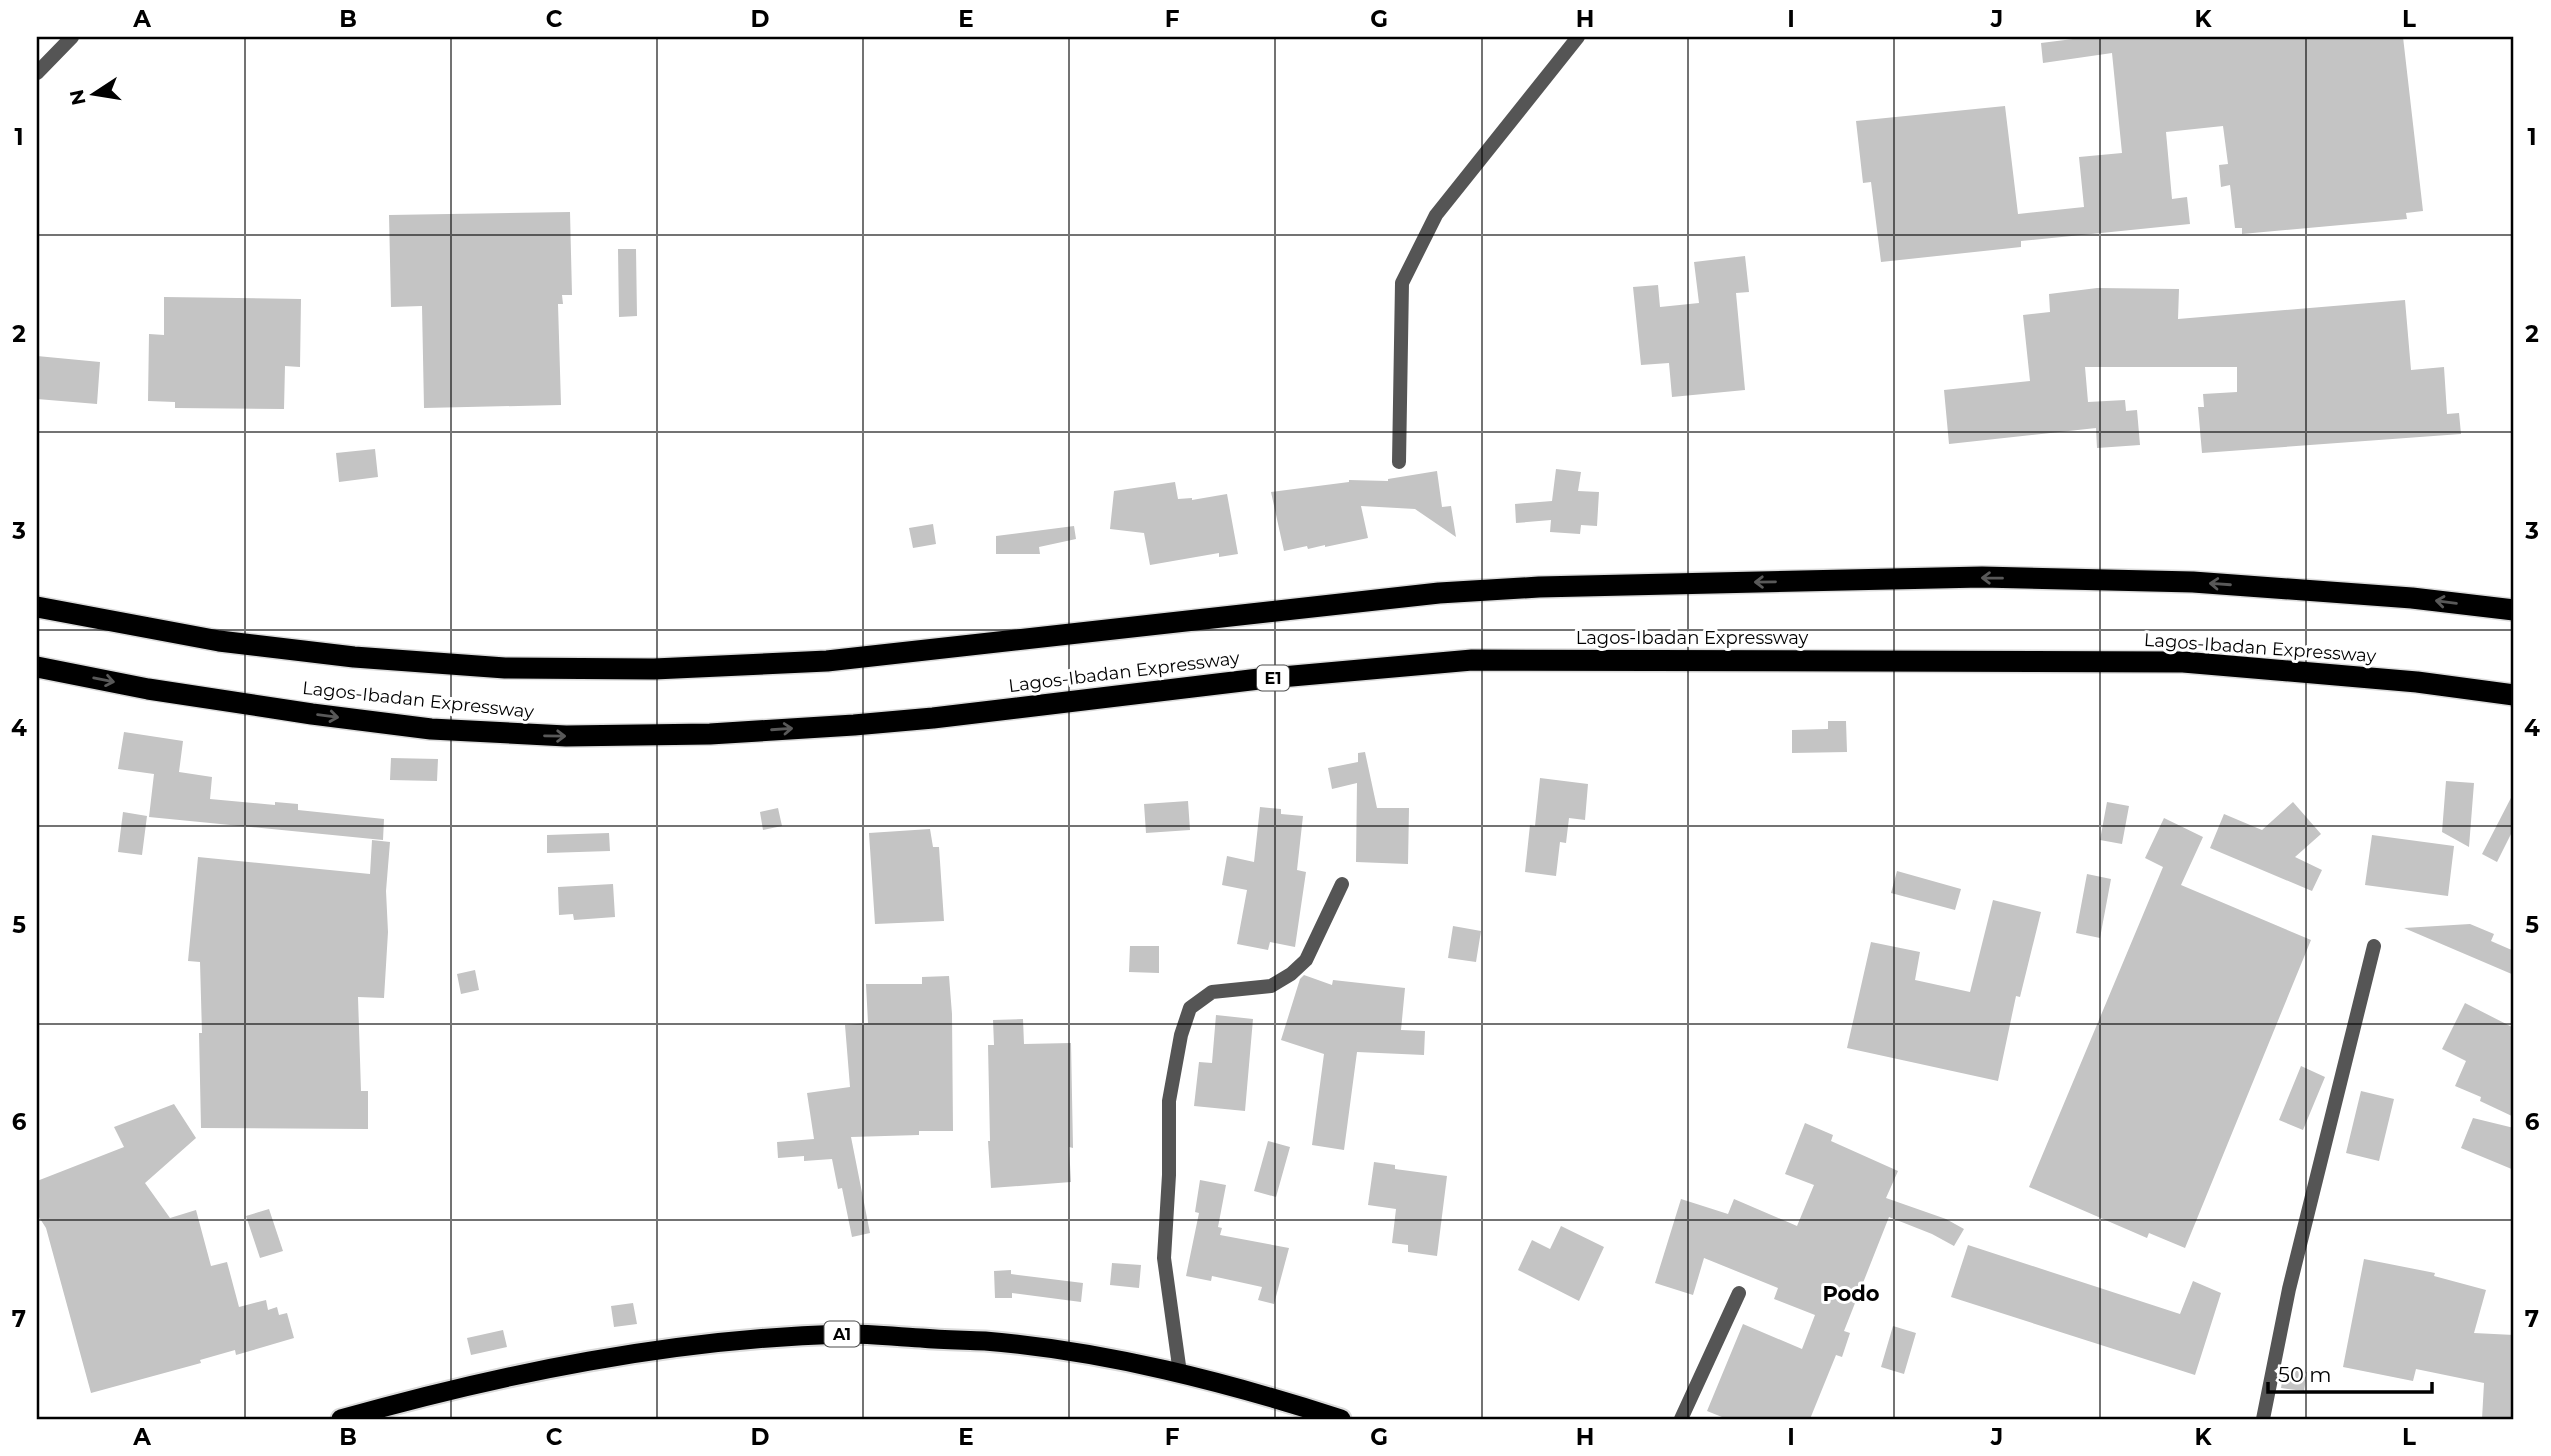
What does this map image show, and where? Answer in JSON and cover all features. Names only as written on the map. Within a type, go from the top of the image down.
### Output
[{"type":"highway","name":"Lagos-Ibadan Expressway","points":[[37,607],[219,641],[354,657],[505,668],[654,669],[827,661],[1439,593],[1539,587],[1982,577],[2167,582],[2412,598],[2514,610]]},
{"type":"highway","name":"Lagos-Ibadan Expressway","points":[[37,667],[148,689],[312,714],[443,730],[566,736],[710,734],[854,725],[1259,679],[1472,660],[2183,662],[2417,682],[2514,695]]},
{"type":"highway","name":"A1","points":[[341,1419],[436,1392],[596,1360],[765,1338],[845,1334],[985,1341],[1079,1353],[1257,1392],[1341,1419]]},
{"type":"street","points":[[37,73],[72,37]]},
{"type":"street","points":[[1399,462],[1402,283],[1437,215],[1578,37]]},
{"type":"street","points":[[1180,1373],[1164,1258],[1169,1175],[1169,1101],[1181,1035],[1190,1008],[1212,992],[1271,986],[1291,974],[1306,960],[1342,884]]},
{"type":"street","points":[[2263,1419],[2289,1289],[2374,946]]},
{"type":"street","points":[[1681,1419],[1739,1293]]},
{"type":"building","points":[[2089,37],[2403,37],[2423,211],[2406,213],[2407,219],[2242,234],[2242,228],[2235,228],[2230,185],[2221,187],[2219,165],[2228,164],[2223,126],[2166,132],[2172,199],[2187,197],[2190,224],[2021,241],[2021,247],[1881,262],[1871,182],[1863,183],[1856,121],[2005,106],[2018,214],[2084,207],[2079,157],[2122,153],[2112,53],[2043,63],[2041,43]]},
{"type":"building","points":[[570,212],[572,295],[562,295],[563,304],[558,304],[561,405],[424,408],[422,306],[391,307],[389,215]]},
{"type":"building","points":[[618,249],[636,249],[637,316],[619,317]]},
{"type":"building","points":[[1745,256],[1749,292],[1736,293],[1745,390],[1672,397],[1669,363],[1641,365],[1633,287],[1658,285],[1660,307],[1699,303],[1694,262]]},
{"type":"building","points":[[2097,288],[2179,289],[2178,319],[2405,300],[2411,370],[2444,367],[2447,414],[2459,413],[2461,434],[2202,453],[2198,407],[2204,407],[2203,394],[2237,392],[2237,367],[2085,367],[2088,402],[2125,400],[2126,411],[2137,410],[2140,445],[2097,448],[2096,428],[1949,444],[1944,390],[2030,381],[2023,315],[2050,312],[2049,294]]},
{"type":"building","points":[[164,297],[301,299],[300,367],[285,366],[284,409],[175,408],[175,402],[148,401],[149,334],[164,335]]},
{"type":"building","points":[[37,356],[100,362],[97,404],[37,399]]},
{"type":"building","points":[[375,449],[378,477],[339,482],[336,453]]},
{"type":"building","points":[[1556,469],[1581,472],[1578,491],[1599,492],[1597,526],[1581,525],[1580,534],[1550,532],[1551,520],[1516,523],[1515,504],[1552,501]]},
{"type":"building","points":[[1437,471],[1442,507],[1451,506],[1456,537],[1415,509],[1361,506],[1368,538],[1325,547],[1308,549],[1307,546],[1284,551],[1271,492],[1349,480],[1388,481]]},
{"type":"building","points":[[1175,482],[1178,499],[1192,500],[1227,494],[1238,554],[1219,557],[1219,553],[1150,565],[1144,533],[1110,529],[1114,491]]},
{"type":"building","points":[[933,524],[936,544],[913,548],[909,528]]},
{"type":"building","points":[[1074,526],[1076,539],[1039,547],[1040,554],[996,554],[996,536]]},
{"type":"building","points":[[1828,721],[1846,721],[1847,752],[1792,753],[1792,730],[1828,729]]},
{"type":"building","points":[[124,732],[183,741],[179,772],[212,777],[210,799],[275,805],[275,802],[298,804],[298,810],[384,819],[383,840],[149,817],[154,774],[118,769]]},
{"type":"building","points":[[1365,752],[1377,808],[1409,808],[1408,864],[1356,862],[1357,783],[1332,789],[1328,768],[1358,762],[1358,753]]},
{"type":"building","points":[[391,758],[438,759],[437,781],[390,780]]},
{"type":"building","points":[[1540,778],[1588,784],[1585,820],[1569,818],[1566,843],[1560,842],[1556,876],[1525,872],[1530,825],[1535,826]]},
{"type":"building","points":[[2446,781],[2474,783],[2469,847],[2442,832]]},
{"type":"building","points":[[2514,792],[2514,828],[2497,862],[2482,854]]},
{"type":"building","points":[[1188,801],[1190,830],[1146,833],[1144,804]]},
{"type":"building","points":[[2107,802],[2129,806],[2122,844],[2100,840]]},
{"type":"building","points":[[2293,802],[2321,834],[2295,857],[2322,870],[2312,891],[2210,848],[2224,814],[2262,830]]},
{"type":"building","points":[[1260,807],[1281,809],[1281,814],[1303,816],[1297,870],[1306,872],[1295,947],[1270,942],[1268,950],[1237,944],[1247,890],[1222,885],[1227,856],[1254,862]]},
{"type":"building","points":[[778,808],[782,826],[763,830],[760,812]]},
{"type":"building","points":[[123,812],[147,816],[142,855],[118,852]]},
{"type":"building","points":[[2164,818],[2203,837],[2181,885],[2311,940],[2185,1248],[2149,1233],[2147,1238],[2029,1187],[2163,867],[2145,858]]},
{"type":"building","points":[[930,829],[933,847],[939,847],[944,921],[875,924],[869,833]]},
{"type":"building","points":[[609,833],[610,851],[547,853],[547,835]]},
{"type":"building","points":[[2372,835],[2454,846],[2448,896],[2365,885]]},
{"type":"building","points":[[372,840],[390,842],[386,891],[388,932],[384,998],[358,997],[361,1091],[368,1091],[368,1129],[201,1128],[200,962],[188,961],[198,857],[370,874]]},
{"type":"building","points":[[1897,871],[1961,889],[1955,910],[1891,893]]},
{"type":"building","points":[[2087,874],[2111,879],[2100,938],[2076,933]]},
{"type":"building","points":[[613,884],[615,917],[574,920],[573,914],[559,915],[558,887]]},
{"type":"building","points":[[1993,900],[2041,912],[2020,997],[2016,996],[1998,1081],[1847,1048],[1871,942],[1920,952],[1915,980],[1970,992]]},
{"type":"building","points":[[2470,924],[2494,934],[2491,941],[2514,951],[2514,975],[2404,928]]},
{"type":"building","points":[[1453,926],[1481,931],[1476,962],[1448,958]]},
{"type":"building","points":[[1130,946],[1159,946],[1159,973],[1129,972]]},
{"type":"building","points":[[475,970],[479,990],[461,994],[457,974]]},
{"type":"building","points":[[1304,975],[1332,985],[1333,980],[1405,988],[1401,1030],[1425,1031],[1424,1055],[1357,1052],[1344,1150],[1312,1145],[1324,1054],[1281,1040],[1300,979]]},
{"type":"building","points":[[949,976],[953,1131],[851,1137],[870,1233],[852,1237],[842,1188],[838,1189],[832,1159],[804,1161],[804,1156],[778,1158],[777,1142],[814,1139],[807,1093],[850,1087],[845,1025],[868,1023],[866,984],[922,984],[922,977]]},
{"type":"building","points":[[2465,1003],[2514,1028],[2514,1117],[2480,1101],[2481,1097],[2455,1086],[2466,1061],[2442,1049]]},
{"type":"building","points":[[1216,1015],[1253,1019],[1245,1111],[1194,1106],[1199,1062],[1212,1063]]},
{"type":"building","points":[[1023,1019],[1024,1044],[1071,1043],[1071,1182],[991,1188],[988,1045],[994,1045],[993,1020]]},
{"type":"building","points":[[2301,1066],[2325,1077],[2303,1130],[2279,1120]]},
{"type":"building","points":[[2361,1091],[2394,1099],[2379,1161],[2346,1153]]},
{"type":"building","points":[[174,1104],[196,1138],[145,1183],[170,1218],[196,1210],[211,1266],[227,1262],[239,1307],[266,1300],[268,1310],[277,1307],[279,1315],[287,1313],[294,1338],[236,1355],[235,1350],[200,1360],[201,1363],[91,1393],[46,1228],[37,1214],[37,1181],[124,1147],[114,1127]]},
{"type":"building","points":[[2473,1118],[2514,1128],[2514,1170],[2461,1148]]},
{"type":"building","points":[[1805,1123],[1833,1135],[1831,1141],[1898,1171],[1886,1198],[1946,1219],[1964,1229],[1954,1246],[1889,1217],[1844,1331],[1850,1333],[1842,1357],[1836,1355],[1810,1419],[1727,1419],[1707,1411],[1743,1324],[1802,1349],[1815,1315],[1774,1299],[1778,1288],[1704,1258],[1693,1295],[1655,1283],[1681,1199],[1728,1214],[1734,1199],[1797,1226],[1814,1185],[1785,1174]]},
{"type":"building","points":[[1268,1141],[1290,1147],[1276,1197],[1254,1191]]},
{"type":"building","points":[[1374,1162],[1395,1165],[1395,1169],[1447,1176],[1437,1256],[1408,1252],[1408,1245],[1392,1243],[1396,1209],[1368,1205]]},
{"type":"building","points":[[1200,1180],[1226,1185],[1218,1227],[1222,1228],[1220,1235],[1289,1248],[1274,1304],[1258,1300],[1262,1287],[1212,1276],[1211,1281],[1186,1276],[1199,1213],[1195,1212]]},
{"type":"building","points":[[269,1209],[283,1251],[260,1258],[246,1216]]},
{"type":"building","points":[[1561,1226],[1604,1247],[1579,1301],[1518,1270],[1532,1240],[1550,1249]]},
{"type":"building","points":[[1968,1245],[2180,1314],[2193,1281],[2221,1293],[2195,1375],[1951,1297]]},
{"type":"building","points":[[2364,1259],[2435,1273],[2434,1276],[2486,1290],[2474,1333],[2514,1335],[2514,1419],[2482,1419],[2484,1383],[2416,1369],[2413,1381],[2343,1367]]},
{"type":"building","points":[[1112,1263],[1141,1265],[1139,1288],[1110,1285]]},
{"type":"building","points":[[1011,1270],[1011,1274],[1083,1283],[1081,1302],[1012,1293],[1012,1298],[995,1298],[994,1271]]},
{"type":"building","points":[[633,1303],[637,1324],[614,1327],[611,1306]]},
{"type":"building","points":[[1893,1326],[1916,1333],[1904,1374],[1881,1367]]},
{"type":"building","points":[[503,1330],[507,1347],[471,1355],[467,1338]]},
{"type":"building","points":[[2284,1369],[2307,1372],[2304,1391],[2281,1388]]},
{"type":"district","name":"Podo","points":[[1851,1294]]}]
